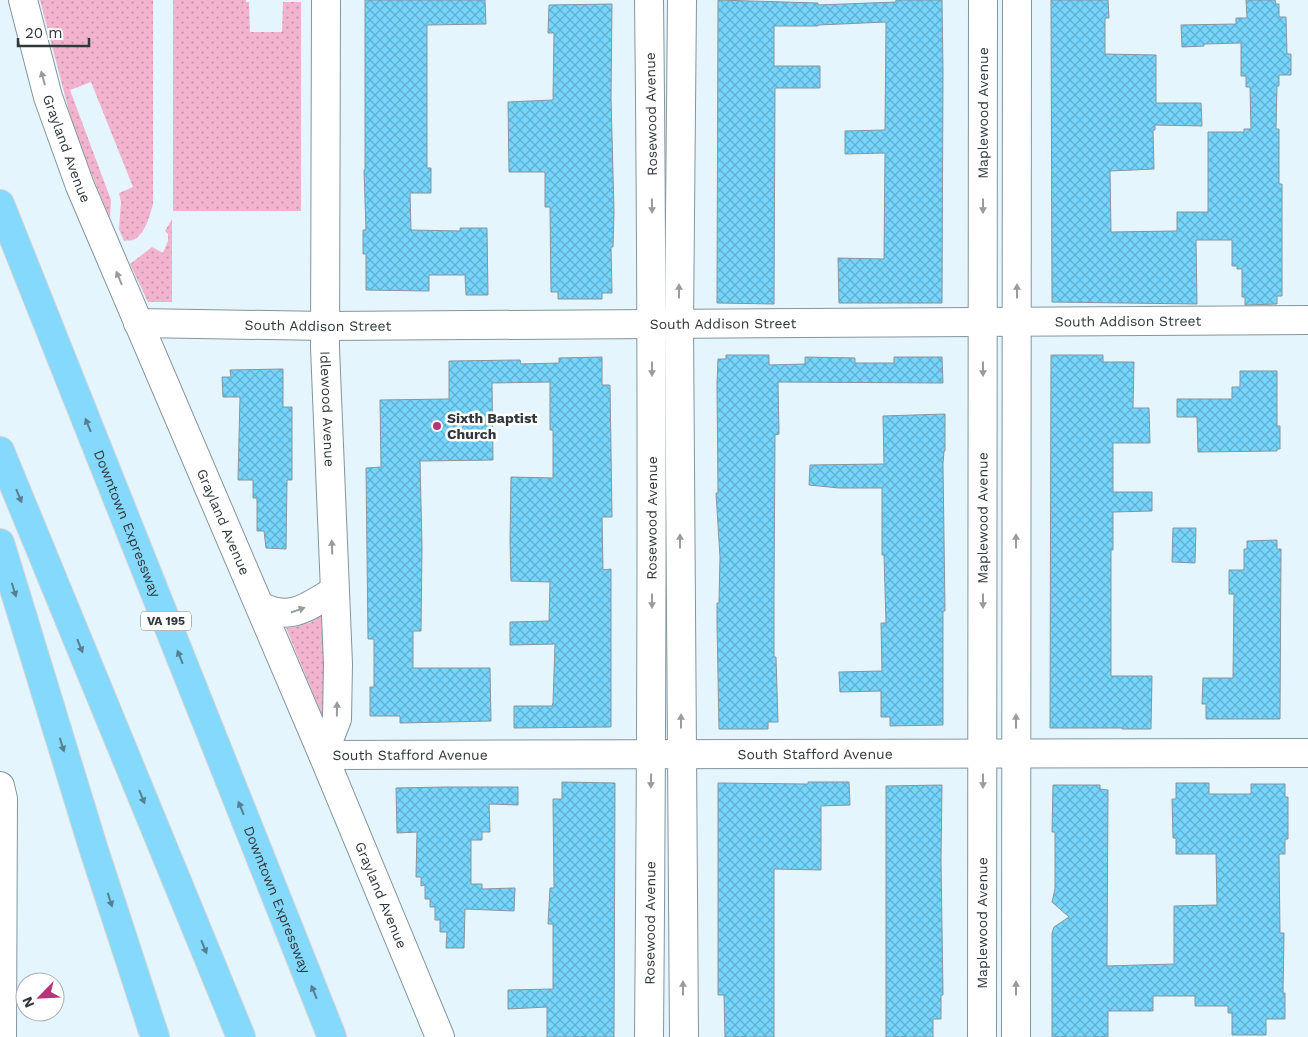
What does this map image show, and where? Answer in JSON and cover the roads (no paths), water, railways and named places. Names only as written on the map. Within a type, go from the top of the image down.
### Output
[{"type":"highway","name":"Downtown Expressway","points":[[0,204],[332,1037]]},
{"type":"highway","points":[[0,451],[241,1037]]},
{"type":"highway","points":[[0,543],[93,847],[155,1037]]},
{"type":"street","name":"Grayland Avenue","points":[[23,0],[51,106],[80,186],[260,606],[440,1037]]},
{"type":"street","name":"Idlewood Avenue","points":[[323,755],[337,719],[338,664],[325,326],[326,0]]},
{"type":"street","name":"Rosewood Avenue","points":[[649,0],[666,324],[682,754],[684,1037]]},
{"type":"street","name":"Rosewood Avenue","points":[[649,1037],[652,754],[666,324],[682,0]]},
{"type":"street","name":"Maplewood Avenue","points":[[982,1037],[983,0]]},
{"type":"street","points":[[1016,1037],[1017,0]]},
{"type":"street","name":"South Addison Street","points":[[138,323],[325,326],[1308,320]]},
{"type":"street","points":[[260,606],[272,613],[293,613],[303,610],[334,591]]},
{"type":"street","name":"South Stafford Avenue","points":[[323,755],[1308,753]]},
{"type":"street","points":[[0,786],[3,798],[2,1037]]},
{"type":"place","name":"Sixth Baptist Church","points":[[437,426]]}]
